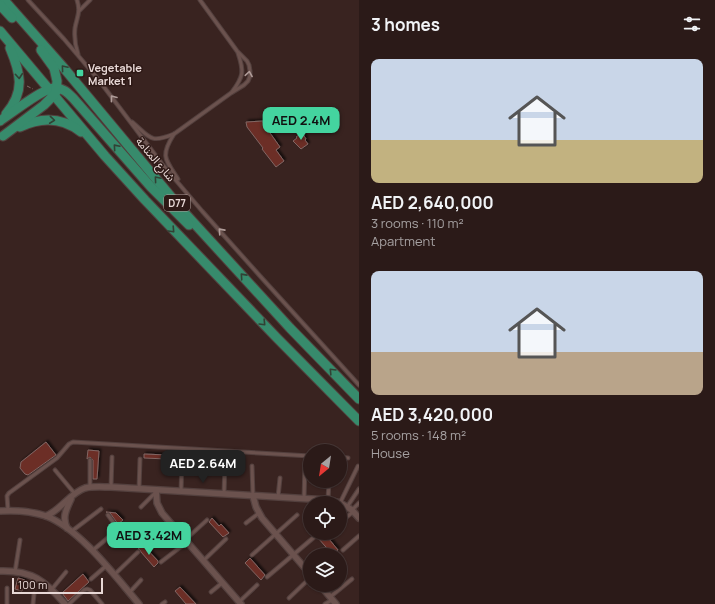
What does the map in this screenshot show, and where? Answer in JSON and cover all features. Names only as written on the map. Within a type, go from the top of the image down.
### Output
[{"type":"main road","name":"شارع المنامة","points":[[4,0],[68,73],[182,210],[290,328],[359,399]]},
{"type":"main road","points":[[0,4],[50,62],[56,74],[53,91],[3,136],[34,121],[57,121],[68,124],[78,130],[105,156]]},
{"type":"main road","name":"D77","points":[[0,31],[53,91],[105,156],[186,244],[271,333],[359,421]]},
{"type":"main road","points":[[0,120],[14,102],[19,85],[18,66],[7,39]]},
{"type":"main road","points":[[0,120],[38,95],[53,91],[66,92],[165,201],[194,230],[222,254]]},
{"type":"street","points":[[46,516],[56,511],[73,495],[85,488],[90,487],[303,499]]},
{"type":"street","points":[[156,491],[158,503],[162,513],[240,603]]},
{"type":"street","points":[[70,530],[65,522],[64,516],[73,495]]},
{"type":"street","points":[[253,496],[259,513],[303,566]]},
{"type":"street","points":[[347,507],[359,518]]},
{"type":"street","points":[[0,511],[21,511],[46,516],[70,530],[106,566],[138,604]]},
{"type":"street","points":[[0,571],[28,574],[36,577],[52,589],[65,604]]},
{"type":"street","points":[[326,592],[333,600]]},
{"type":"lane","points":[[28,0],[60,34],[98,79],[153,152],[181,185],[260,276],[359,385]]},
{"type":"lane","points":[[77,0],[80,11],[74,38],[79,57]]},
{"type":"lane","points":[[80,11],[90,0]]},
{"type":"lane","points":[[128,118],[149,137],[154,139],[164,138],[174,134],[248,81],[250,76],[249,65],[200,0]]},
{"type":"lane","points":[[231,93],[240,81],[242,75],[241,64],[237,51]]},
{"type":"lane","points":[[174,134],[167,144],[165,155],[166,160],[181,185]]},
{"type":"lane","points":[[8,510],[7,496],[9,493],[57,458],[69,444],[73,442],[303,456]]},
{"type":"lane","points":[[111,487],[112,457]]},
{"type":"lane","points":[[139,489],[140,459]]},
{"type":"lane","points":[[90,460],[90,487]]},
{"type":"lane","points":[[181,492],[182,460]]},
{"type":"lane","points":[[224,494],[225,462]]},
{"type":"lane","points":[[252,466],[253,496]]},
{"type":"lane","points":[[343,496],[358,466]]},
{"type":"lane","points":[[55,470],[73,495]]},
{"type":"lane","points":[[278,497],[280,478]]},
{"type":"lane","points":[[351,510],[359,489]]},
{"type":"lane","points":[[141,507],[156,491]]},
{"type":"lane","points":[[347,514],[359,503]]},
{"type":"lane","points":[[70,530],[101,509]]},
{"type":"lane","points":[[246,523],[259,513]]},
{"type":"lane","points":[[252,554],[297,515]]},
{"type":"lane","points":[[92,551],[116,531],[116,526],[108,516]]},
{"type":"lane","points":[[161,562],[186,541],[207,520]]},
{"type":"lane","points":[[144,542],[169,521]]},
{"type":"lane","points":[[345,548],[359,536]]},
{"type":"lane","points":[[203,561],[226,539]]},
{"type":"lane","points":[[15,572],[20,540]]},
{"type":"lane","points":[[267,577],[311,540]]},
{"type":"lane","points":[[114,575],[138,552]]},
{"type":"lane","points":[[91,579],[106,566]]},
{"type":"lane","points":[[52,589],[66,572]]},
{"type":"lane","points":[[325,604],[333,600],[352,579]]},
{"type":"lane","points":[[129,593],[141,580]]},
{"type":"lane","points":[[211,592],[222,583]]},
{"type":"lane","points":[[240,603],[257,585]]},
{"type":"lane","points":[[289,598],[303,585]]},
{"type":"lane","points":[[7,588],[7,604]]},
{"type":"lane","points":[[69,604],[87,589],[90,590],[102,604]]},
{"type":"lane","points":[[33,604],[34,594]]},
{"type":"building","points":[[263,121],[280,147],[276,150],[284,161],[276,167],[247,127],[246,122]]},
{"type":"building","points":[[300,134],[303,134],[308,144],[301,149],[293,141]]},
{"type":"building","points":[[46,442],[56,455],[28,475],[25,474],[20,468],[21,462]]},
{"type":"building","points":[[88,450],[99,451],[97,479],[93,479],[93,460],[90,457],[87,459]]},
{"type":"building","points":[[144,454],[167,455],[167,459],[144,458]]},
{"type":"building","points":[[106,512],[116,513],[123,520],[118,524],[110,513]]},
{"type":"building","points":[[212,518],[219,526],[221,524],[229,533],[223,537],[209,522]]},
{"type":"building","points":[[320,540],[330,540],[336,548],[327,548]]},
{"type":"building","points":[[143,545],[158,561],[154,567],[138,549]]},
{"type":"building","points":[[250,558],[265,575],[261,580],[245,563]]},
{"type":"building","points":[[83,574],[89,582],[68,601],[62,593]]},
{"type":"building","points":[[18,578],[25,580],[22,591],[15,589]]},
{"type":"building","points":[[180,587],[196,604],[186,604],[175,591]]},
{"type":"place","name":"Vegetable Market 1","points":[[80,73]]}]
